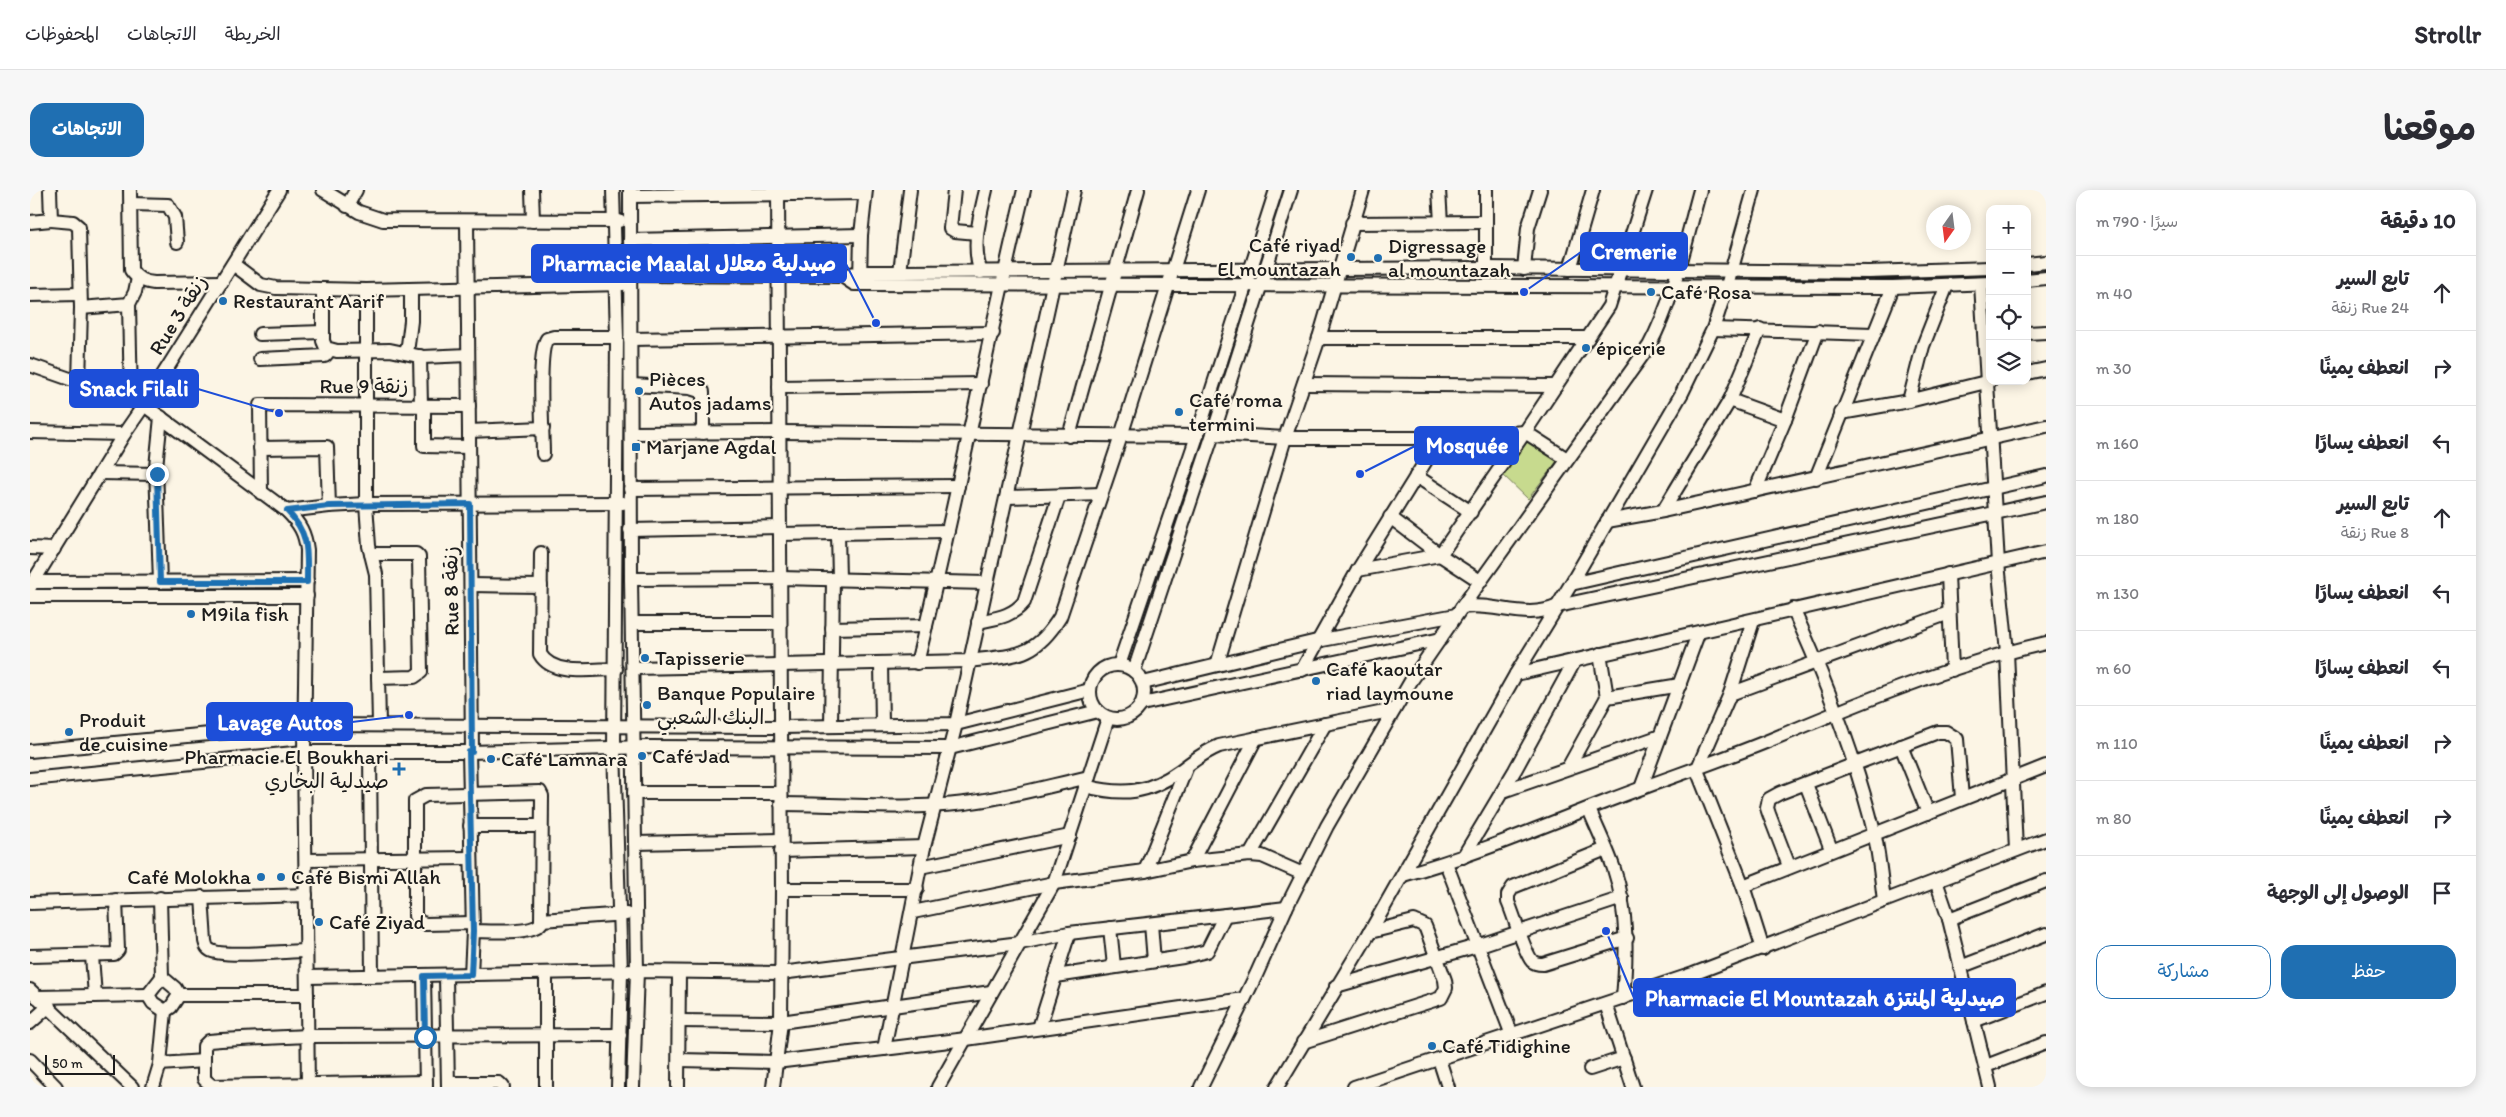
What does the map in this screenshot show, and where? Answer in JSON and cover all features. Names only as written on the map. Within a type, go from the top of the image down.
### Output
[{"type":"street","points":[[50,190],[51,220]]},
{"type":"street","points":[[130,190],[132,270],[138,278],[154,283],[222,282]]},
{"type":"street","name":"Rue 3 زنقة","points":[[32,584],[278,190]]},
{"type":"street","points":[[323,190],[347,206],[369,217],[383,220],[629,221]]},
{"type":"street","points":[[347,206],[356,190]]},
{"type":"street","points":[[532,190],[532,222]]},
{"type":"street","points":[[613,190],[616,285],[616,669],[614,748],[621,972],[618,1087]]},
{"type":"street","points":[[900,272],[910,190]]},
{"type":"street","points":[[954,190],[950,228],[955,231],[977,233]]},
{"type":"street","points":[[981,272],[978,265],[977,233],[986,190]]},
{"type":"street","points":[[917,662],[938,581],[993,333],[1003,278],[1024,190]]},
{"type":"street","points":[[884,1049],[901,958],[913,912],[924,847],[956,724],[968,662],[1007,497],[1074,190]]},
{"type":"street","points":[[1069,436],[1138,190]]},
{"type":"street","points":[[634,668],[968,662],[1021,654],[1035,648],[1046,638],[1060,617],[1121,436],[1198,190]]},
{"type":"street","points":[[1119,665],[1197,436],[1276,190]]},
{"type":"street","points":[[1134,671],[1213,434],[1291,190]]},
{"type":"street","points":[[1217,665],[1284,438],[1319,338],[1363,190]]},
{"type":"street","points":[[1439,190],[1441,223]]},
{"type":"street","points":[[1486,190],[1486,268]]},
{"type":"street","points":[[1524,269],[1528,228],[1540,190]]},
{"type":"street","points":[[1570,269],[1593,190]]},
{"type":"street","points":[[1358,570],[1440,555],[1471,512],[1609,306],[1646,190]]},
{"type":"street","points":[[1201,1087],[1327,826],[1394,710],[1459,611],[1649,346],[1657,332],[1700,190]]},
{"type":"street","points":[[1277,1087],[1370,932],[1516,674],[1571,584],[1682,393],[1712,329],[1727,286],[1754,190]]},
{"type":"street","points":[[633,1087],[637,971],[634,668],[630,530],[630,193],[866,192],[861,234],[860,278]]},
{"type":"street","points":[[773,1087],[781,1022],[782,890],[778,193]]},
{"type":"street","points":[[130,204],[162,204],[172,208],[175,216],[177,242]]},
{"type":"street","points":[[30,222],[51,220],[73,222],[78,225],[81,308],[79,382]]},
{"type":"street","name":"Rue 8 زنقة","points":[[467,221],[471,585],[469,794],[472,927],[471,975]]},
{"type":"street","points":[[1352,224],[1486,222]]},
{"type":"street","points":[[630,240],[861,234]]},
{"type":"street","points":[[2031,264],[2046,262]]},
{"type":"street","points":[[233,264],[261,285],[276,288],[366,290],[616,285],[630,280],[779,275],[860,278],[1003,278],[1053,284],[1112,286],[1336,284],[1893,287],[1985,283],[1986,309]]},
{"type":"street","points":[[860,278],[900,272],[981,272],[1003,278],[1056,271],[1115,270],[1486,268],[1621,271],[1869,272],[1986,268]]},
{"type":"street","points":[[131,400],[129,304],[135,292],[138,278]]},
{"type":"street","points":[[2031,280],[2046,278]]},
{"type":"street","points":[[1909,402],[1924,346],[1947,285]]},
{"type":"street","points":[[1816,478],[1893,287]]},
{"type":"street","points":[[323,289],[323,332],[325,346],[330,350],[390,350],[420,356],[468,355]]},
{"type":"street","points":[[407,353],[411,322],[410,289]]},
{"type":"street","points":[[366,290],[368,406],[366,504],[371,554],[376,574],[379,725]]},
{"type":"street","points":[[30,295],[80,294]]},
{"type":"street","points":[[81,308],[129,304]]},
{"type":"street","points":[[1712,329],[1873,334]]},
{"type":"street","points":[[1664,511],[1730,400],[1760,329]]},
{"type":"street","points":[[1755,492],[1785,420],[1818,331]]},
{"type":"street","points":[[260,334],[323,332]]},
{"type":"street","points":[[2031,333],[2046,332]]},
{"type":"street","points":[[543,454],[542,353],[547,339],[631,344],[779,336],[993,333]]},
{"type":"street","points":[[1319,338],[1588,338]]},
{"type":"street","points":[[260,359],[325,356],[330,350]]},
{"type":"street","points":[[420,356],[424,446],[469,447]]},
{"type":"street","points":[[30,365],[144,405],[287,511],[298,522],[305,533],[307,596],[304,752],[308,1085]]},
{"type":"street","points":[[2031,372],[2046,369]]},
{"type":"street","points":[[1841,413],[1909,402],[1986,382]]},
{"type":"street","points":[[631,384],[690,388],[703,392],[704,434]]},
{"type":"street","points":[[779,387],[981,384]]},
{"type":"street","points":[[1304,384],[1556,386]]},
{"type":"street","points":[[1988,385],[1998,563],[2007,652],[2016,850]]},
{"type":"street","points":[[1730,400],[1785,420]]},
{"type":"street","name":"Rue 9 زنقة","points":[[260,448],[260,405],[469,406]]},
{"type":"street","points":[[160,582],[157,474],[161,418]]},
{"type":"street","points":[[1607,521],[1755,492],[2046,426]]},
{"type":"street","points":[[469,431],[542,428]]},
{"type":"street","points":[[30,432],[124,434]]},
{"type":"street","points":[[631,433],[779,432],[1020,436],[1197,436]]},
{"type":"street","points":[[1213,434],[1284,438],[1440,438],[1525,432],[1567,459]]},
{"type":"street","points":[[1302,670],[1358,570],[1440,438]]},
{"type":"street","points":[[261,493],[260,448],[327,447],[329,506]]},
{"type":"street","points":[[100,473],[157,474]]},
{"type":"street","points":[[1416,476],[1471,512]]},
{"type":"street","points":[[1571,584],[2046,476]]},
{"type":"street","points":[[630,489],[958,486]]},
{"type":"street","points":[[1007,497],[1101,494]]},
{"type":"street","points":[[978,622],[1006,616],[1018,609],[1024,602],[1059,496]]},
{"type":"street","points":[[1143,683],[1317,641],[1459,611],[1473,605],[1528,613],[1545,612],[1558,606],[2046,502]]},
{"type":"street","points":[[287,511],[366,504],[630,504]]},
{"type":"street","points":[[1390,517],[1440,555],[1480,581]]},
{"type":"street","points":[[630,530],[780,530],[838,533],[948,531]]},
{"type":"street","points":[[831,726],[832,628],[838,533]]},
{"type":"street","points":[[30,548],[54,549]]},
{"type":"street","points":[[1516,674],[1574,662],[1600,654],[1698,634],[1794,609],[2046,552]]},
{"type":"street","points":[[541,553],[540,654],[543,660],[562,669],[616,669]]},
{"type":"street","points":[[371,554],[416,554],[419,557],[421,672],[416,677],[378,678]]},
{"type":"street","points":[[1948,574],[1952,670]]},
{"type":"street","points":[[631,580],[780,578],[986,583]]},
{"type":"street","points":[[32,584],[307,582]]},
{"type":"street","points":[[471,585],[541,586]]},
{"type":"street","points":[[30,596],[307,596]]},
{"type":"street","points":[[1794,609],[1818,662],[1855,763],[1874,834],[1884,900]]},
{"type":"street","points":[[1730,694],[1949,612]]},
{"type":"street","points":[[1753,621],[1730,694],[1697,770],[1743,886],[1763,949]]},
{"type":"street","points":[[632,623],[780,623]]},
{"type":"street","points":[[832,628],[926,626]]},
{"type":"street","points":[[1641,788],[1658,737],[1680,685],[1698,634]]},
{"type":"street","points":[[1142,704],[1441,639]]},
{"type":"street","points":[[1403,875],[1446,863],[1641,788],[1697,770],[1837,712],[1952,670],[2007,652],[2046,643]]},
{"type":"street","points":[[1569,766],[1607,698],[1600,654]]},
{"type":"street","points":[[1463,856],[1503,791],[1574,662]]},
{"type":"street","points":[[881,663],[882,725]]},
{"type":"street","points":[[30,778],[304,752],[470,752],[634,747],[950,748],[1103,715],[1125,718],[1135,713],[1142,704],[1143,683],[1134,671],[1119,665],[1106,668],[1095,677],[1090,690],[1092,701],[1103,715]]},
{"type":"street","points":[[1607,698],[1680,685]]},
{"type":"street","points":[[30,751],[304,725],[471,724],[780,727],[956,724],[1090,690]]},
{"type":"street","points":[[634,793],[934,805],[996,798],[1087,782],[1125,793],[1155,786],[1187,766],[1203,752],[1256,738],[1394,710]]},
{"type":"street","points":[[938,1087],[1054,883],[1087,782],[1103,715]]},
{"type":"street","points":[[1250,855],[1325,724]]},
{"type":"street","points":[[1789,866],[1768,814],[1768,803],[1773,796],[1855,763],[1938,732],[1953,734],[1957,739],[1962,798]]},
{"type":"street","points":[[1503,791],[1569,766],[1658,737]]},
{"type":"street","points":[[1192,861],[1256,738]]},
{"type":"street","points":[[1901,746],[1928,813]]},
{"type":"street","points":[[370,752],[372,976]]},
{"type":"street","points":[[1145,871],[1187,766]]},
{"type":"street","points":[[1743,886],[1831,849],[2046,766]]},
{"type":"street","points":[[1806,784],[1831,849]]},
{"type":"street","points":[[540,792],[542,796],[541,826],[541,921],[536,928],[525,930],[419,922],[415,916],[414,907],[415,801],[426,795],[540,792]]},
{"type":"street","points":[[1589,809],[1606,849],[1622,898],[1627,938],[1623,998]]},
{"type":"street","points":[[470,826],[541,826]]},
{"type":"street","points":[[920,867],[1070,836]]},
{"type":"street","points":[[1354,1087],[1606,1004],[1763,949],[1884,900],[2046,839]]},
{"type":"street","points":[[635,843],[924,847]]},
{"type":"street","points":[[1606,849],[1513,887],[1508,895],[1508,902],[1532,962],[1536,964],[1553,962],[1627,938]]},
{"type":"street","points":[[913,912],[1054,883],[1145,871],[1192,861],[1250,855],[1262,856],[1303,874]]},
{"type":"street","points":[[306,860],[470,858]]},
{"type":"street","points":[[1446,863],[1512,1035]]},
{"type":"street","points":[[1936,881],[1949,919],[1990,1087]]},
{"type":"street","points":[[1949,919],[2046,881]]},
{"type":"street","points":[[782,890],[917,889]]},
{"type":"street","points":[[30,903],[202,896],[306,895]]},
{"type":"street","points":[[202,896],[205,941],[206,947],[211,952],[306,950]]},
{"type":"street","points":[[148,995],[162,977],[160,898]]},
{"type":"street","points":[[1336,986],[1435,959],[1622,898]]},
{"type":"street","points":[[30,956],[114,954],[118,950],[116,900]]},
{"type":"street","points":[[307,977],[446,976],[637,971],[781,973],[1020,943],[1069,933],[1286,908]]},
{"type":"street","points":[[541,921],[636,914]]},
{"type":"street","points":[[1056,976],[1183,957],[1207,951],[1225,915]]},
{"type":"street","points":[[1303,1042],[1442,998],[1446,988],[1445,980],[1435,959],[1427,932],[1420,922],[1414,921],[1370,932]]},
{"type":"street","points":[[1151,924],[1154,961]]},
{"type":"street","points":[[1110,928],[1114,966]]},
{"type":"street","points":[[1039,1028],[1069,933]]},
{"type":"street","points":[[1960,967],[2046,934]]},
{"type":"street","points":[[92,956],[95,996]]},
{"type":"street","points":[[678,1087],[679,973]]},
{"type":"street","points":[[546,974],[546,1087]]},
{"type":"street","points":[[424,976],[425,1037],[426,1084],[212,1086],[204,1079],[204,1046],[209,1041],[308,1036],[425,1037],[546,1037],[620,1035]]},
{"type":"street","points":[[446,976],[448,1085],[499,1083],[503,1087]]},
{"type":"street","points":[[162,977],[175,988],[179,995]]},
{"type":"street","points":[[679,1021],[781,1022],[991,992]]},
{"type":"street","points":[[1974,1021],[2046,993]]},
{"type":"street","points":[[34,994],[148,995]]},
{"type":"street","points":[[34,994],[49,1006],[132,1087]]},
{"type":"street","points":[[148,995],[158,1008],[165,1011]]},
{"type":"street","points":[[179,995],[307,995]]},
{"type":"street","points":[[165,1011],[171,1007],[179,995]]},
{"type":"street","points":[[679,1060],[776,1062],[966,1039],[1244,999]]},
{"type":"street","points":[[1606,1004],[1633,1087]]},
{"type":"street","points":[[30,1023],[49,1006]]},
{"type":"street","points":[[153,1087],[160,1064],[165,1011]]},
{"type":"street","points":[[1986,1066],[2046,1044]]},
{"type":"street","points":[[1590,1069],[1624,1058]]},
{"type":"street","points":[[1439,1059],[1448,1087]]},
{"type":"street","points":[[30,1060],[56,1087]]},
{"type":"street","points":[[160,1064],[204,1062]]},
{"type":"green space","points":[[1525,438],[1557,461],[1528,499],[1501,473]]},
{"type":"place","name":"Café riyad El mountazah","points":[[1351,257]]},
{"type":"place","name":"Digressage al mountazah","points":[[1378,258]]},
{"type":"place","name":"Cremerie","points":[[1524,292]]},
{"type":"place","name":"Café Rosa","points":[[1651,292]]},
{"type":"place","name":"Restaurant Aarif","points":[[223,301]]},
{"type":"place","name":"Pharmacie Maalal صيدلية معلال","points":[[876,323]]},
{"type":"place","name":"épicerie","points":[[1586,348]]},
{"type":"place","name":"Pièces Autos jadams","points":[[639,391]]},
{"type":"place","name":"Café roma termini","points":[[1179,412]]},
{"type":"place","name":"Snack Filali","points":[[279,413]]},
{"type":"place","name":"Marjane Agdal","points":[[636,447]]},
{"type":"place","name":"Mosquée","points":[[1360,474]]},
{"type":"place","name":"M9ila fish","points":[[191,614]]},
{"type":"place","name":"Tapisserie","points":[[645,658]]},
{"type":"place","name":"Café kaoutar riad laymoune","points":[[1316,681]]},
{"type":"place","name":"Banque Populaire البنك الشعبي","points":[[647,705]]},
{"type":"place","name":"Lavage Autos","points":[[409,715]]},
{"type":"place","name":"Produit de cuisine","points":[[69,732]]},
{"type":"place","name":"Café Jad","points":[[642,756]]},
{"type":"place","name":"Café Lamnara","points":[[491,759]]},
{"type":"place","name":"Pharmacie El Boukhari صيدلية البخاري","points":[[399,769]]},
{"type":"place","name":"Café Molokha","points":[[261,877]]},
{"type":"place","name":"Café Bismi Allah","points":[[281,877]]},
{"type":"place","name":"Café Ziyad","points":[[319,922]]},
{"type":"place","name":"Pharmacie El Mountazah صيدلية المنتزه","points":[[1606,931]]},
{"type":"place","name":"Café Tidighine","points":[[1432,1046]]},
{"type":"route","points":[[157,474],[160,582],[307,582],[305,533],[298,522],[287,511],[366,504],[470,504],[472,752],[469,752],[473,931],[471,975],[424,976],[425,1037]]}]
